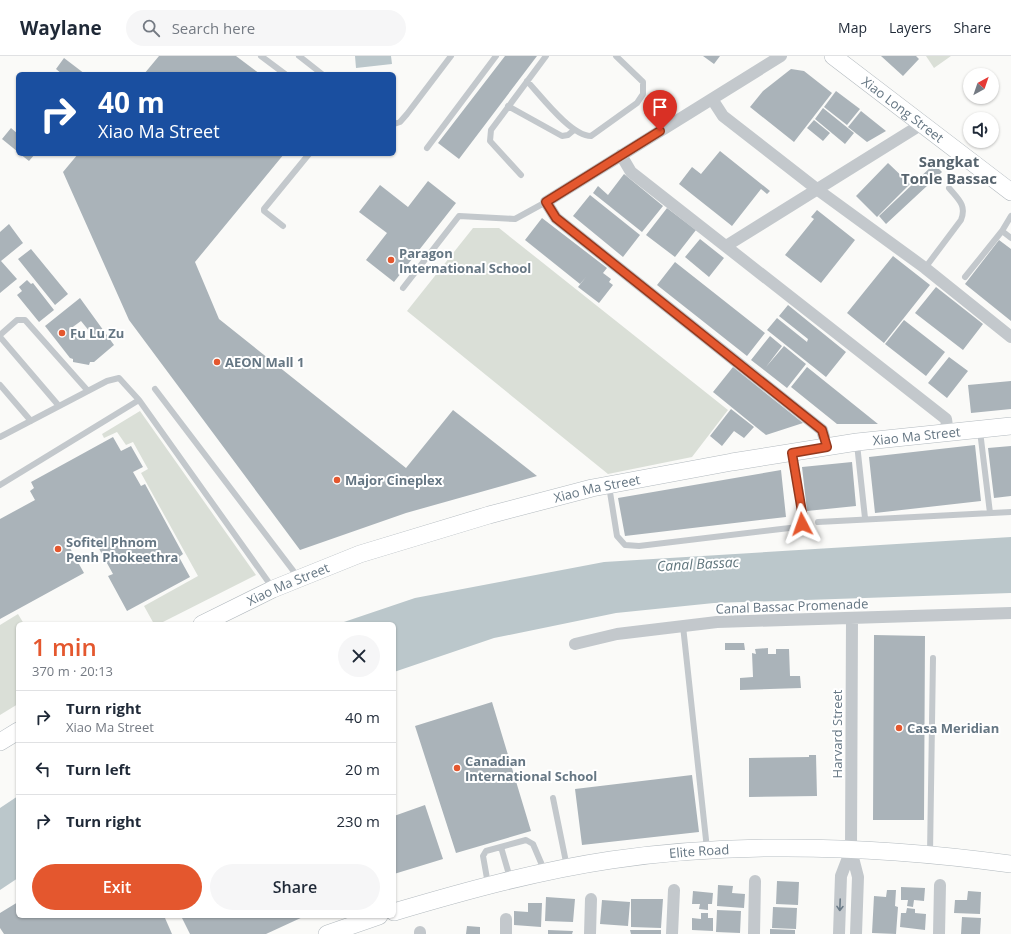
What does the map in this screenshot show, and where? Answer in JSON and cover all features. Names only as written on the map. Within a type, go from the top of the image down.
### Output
[{"type":"street","points":[[781,56],[546,202],[556,218],[822,430],[827,447]]},
{"type":"street","name":"Xiao Long Street","points":[[833,56],[1011,192]]},
{"type":"street","points":[[712,99],[723,116],[818,190],[925,268],[1011,337]]},
{"type":"street","points":[[726,246],[922,124]]},
{"type":"street","points":[[621,155],[631,172],[946,419],[948,434]]},
{"type":"street","name":"Xiao Ma Street","points":[[206,622],[273,589],[360,554],[541,501],[608,485],[857,442],[948,434],[1011,426]]},
{"type":"street","name":"Canal Bassac Promenade","points":[[575,644],[617,634],[717,622],[1011,613]]},
{"type":"street","name":"Harvard Street","points":[[852,618],[851,850],[858,876],[856,934]]},
{"type":"street","points":[[0,742],[16,732]]},
{"type":"street","name":"Elite Road","points":[[396,911],[510,880],[546,872],[626,858],[707,851],[761,849],[851,850],[930,855],[1011,864]]},
{"type":"street","name":"Harvard Street","points":[[839,934],[841,876],[851,850]]},
{"type":"street","points":[[754,934],[755,881]]},
{"type":"street","points":[[939,934],[940,885]]},
{"type":"street","points":[[672,934],[674,890]]},
{"type":"street","points":[[590,934],[591,899]]},
{"type":"street","points":[[327,934],[370,918]]},
{"type":"street","points":[[506,919],[506,934]]},
{"type":"lane","points":[[261,56],[282,72]]},
{"type":"lane","points":[[299,56],[319,72]]},
{"type":"lane","points":[[396,123],[400,122],[407,114],[451,56]]},
{"type":"lane","points":[[427,148],[496,56]]},
{"type":"lane","points":[[521,175],[490,141],[491,130],[546,56]]},
{"type":"lane","points":[[527,81],[574,130],[583,136],[591,136],[637,103],[643,94],[643,82],[616,56]]},
{"type":"lane","points":[[508,106],[562,136],[568,135],[574,130]]},
{"type":"lane","points":[[283,226],[264,211],[264,208],[306,156]]},
{"type":"lane","points":[[925,268],[961,220],[964,212],[963,204],[949,188]]},
{"type":"lane","points":[[403,288],[459,216],[515,219],[546,202]]},
{"type":"lane","points":[[965,277],[1002,231],[1011,216]]},
{"type":"lane","points":[[1002,231],[1011,238]]},
{"type":"lane","points":[[59,406],[0,336],[17,320],[25,320],[88,391]]},
{"type":"lane","points":[[0,437],[107,381],[119,378],[139,400],[273,589]]},
{"type":"lane","points":[[0,385],[31,421]]},
{"type":"lane","points":[[155,389],[298,578]]},
{"type":"lane","points":[[0,485],[139,400]]},
{"type":"lane","points":[[980,430],[990,513]]},
{"type":"lane","points":[[857,442],[865,518]]},
{"type":"lane","points":[[608,485],[617,536],[625,545],[639,546],[798,527],[802,524],[803,518],[792,453]]},
{"type":"lane","points":[[818,522],[865,518],[1011,512]]},
{"type":"lane","points":[[683,626],[707,851]]},
{"type":"lane","points":[[930,855],[934,658]]},
{"type":"lane","points":[[553,798],[568,868]]},
{"type":"lane","points":[[488,886],[482,856],[486,851],[501,847],[530,841],[533,844],[546,872]]},
{"type":"lane","points":[[501,847],[510,880]]},
{"type":"shaded area","points":[[926,56],[951,56],[934,68]]},
{"type":"shaded area","points":[[473,228],[499,228],[728,410],[692,457],[608,474],[407,311]]},
{"type":"shaded area","points":[[140,411],[256,575],[163,622],[153,622],[144,606],[198,576],[141,473],[148,469],[133,442],[126,445],[117,432],[104,438],[102,434]]},
{"type":"shaded area","points":[[18,614],[23,622],[16,622],[16,705],[0,715],[0,625]]},
{"type":"water","points":[[355,56],[391,56],[392,64],[356,68]]},
{"type":"water","name":"Canal Bassac","points":[[1011,537],[1011,593],[714,603],[616,613],[494,638],[396,671],[396,622],[344,622],[415,598],[604,562]]},
{"type":"water","points":[[16,797],[16,879],[0,890],[0,808]]},
{"type":"building","points":[[159,56],[236,56],[257,72],[146,72]]},
{"type":"building","points":[[505,56],[537,56],[459,159],[438,143]]},
{"type":"building","points":[[703,56],[720,56],[714,64]]},
{"type":"building","points":[[881,56],[916,56],[919,59],[903,76]]},
{"type":"building","points":[[64,58],[82,72],[60,72],[56,69]]},
{"type":"building","points":[[791,69],[804,71],[832,93],[794,142],[750,107],[763,91]]},
{"type":"building","points":[[836,91],[860,109],[847,125],[824,107]]},
{"type":"building","points":[[823,108],[854,133],[845,144],[815,119]]},
{"type":"building","points":[[861,111],[886,131],[867,142],[848,127]]},
{"type":"building","points":[[814,120],[830,133],[823,141],[807,128]]},
{"type":"building","points":[[11,128],[16,132],[16,150],[2,139]]},
{"type":"building","points":[[720,151],[770,191],[767,194],[761,189],[732,226],[679,184],[692,167],[701,174]]},
{"type":"building","points":[[23,156],[33,156],[29,161]]},
{"type":"building","name":"AEON Mall 1","points":[[76,156],[282,156],[195,262],[219,319],[406,468],[453,410],[537,476],[406,513],[300,550],[129,320],[63,172]]},
{"type":"building","points":[[888,163],[910,184],[877,217],[856,196]]},
{"type":"building","points":[[934,164],[942,172],[886,224],[879,216]]},
{"type":"building","points":[[624,174],[663,206],[642,232],[593,193],[598,186],[608,195]]},
{"type":"building","points":[[428,181],[456,203],[394,282],[366,260],[387,233],[359,212],[380,185],[408,207]]},
{"type":"building","points":[[590,195],[640,235],[623,257],[573,216]]},
{"type":"building","points":[[667,208],[696,230],[675,257],[646,235]]},
{"type":"building","points":[[817,210],[855,240],[821,283],[785,255],[814,219],[811,217]]},
{"type":"building","points":[[542,218],[607,268],[603,273],[611,279],[609,282],[613,285],[599,303],[578,287],[586,277],[580,284],[525,240]]},
{"type":"building","points":[[9,224],[23,243],[1,261],[17,279],[0,293],[0,232]]},
{"type":"building","points":[[700,239],[724,258],[709,277],[685,257]]},
{"type":"building","points":[[999,240],[1011,249],[1011,321],[965,284]]},
{"type":"building","points":[[31,249],[68,294],[55,305],[18,259]]},
{"type":"building","points":[[893,256],[930,285],[884,343],[847,313]]},
{"type":"building","points":[[675,262],[765,333],[747,356],[657,285]]},
{"type":"building","points":[[27,280],[31,284],[33,283],[54,310],[39,322],[17,295],[22,291],[19,287]]},
{"type":"building","points":[[936,287],[983,324],[963,350],[915,313]]},
{"type":"building","name":"Fu Lu Zu","points":[[80,298],[114,345],[94,362],[90,362],[89,365],[73,362],[73,359],[70,358],[45,326]],"holes":[[[81,321],[94,337],[91,340],[77,338],[70,329]]]},
{"type":"building","points":[[788,305],[846,352],[826,377],[767,330],[777,318],[807,342],[808,339],[779,316]]},
{"type":"building","points":[[904,320],[945,352],[926,376],[885,344]]},
{"type":"building","points":[[770,336],[782,346],[766,367],[784,346],[806,364],[787,388],[751,360]]},
{"type":"building","points":[[949,357],[968,371],[947,398],[928,383]]},
{"type":"building","points":[[733,367],[803,423],[766,435],[713,392]]},
{"type":"building","points":[[807,367],[878,424],[837,424],[791,387]]},
{"type":"building","points":[[1011,381],[1011,409],[971,413],[968,385]]},
{"type":"building","points":[[731,409],[754,427],[744,438],[734,431],[722,446],[710,436]]},
{"type":"building","points":[[113,437],[121,451],[131,446],[143,467],[133,472],[141,486],[145,484],[183,554],[179,557],[190,577],[127,611],[108,576],[113,574],[92,536],[70,548],[84,573],[0,619],[0,519],[35,500],[30,491],[34,488],[31,482]]},
{"type":"building","points":[[975,445],[981,501],[875,513],[869,457]]},
{"type":"building","points":[[1011,446],[1011,496],[994,498],[988,448]]},
{"type":"building","points":[[852,462],[856,506],[807,511],[802,467]]},
{"type":"building","points":[[781,470],[786,517],[625,536],[618,498]]},
{"type":"building","name":"Casa Meridian","points":[[874,635],[925,636],[924,820],[873,820]]},
{"type":"building","points":[[725,643],[744,643],[745,650],[725,650]]},
{"type":"building","points":[[768,648],[768,654],[776,654],[776,649],[789,649],[790,676],[800,676],[801,688],[740,690],[740,678],[753,677],[752,653],[756,654],[755,649]]},
{"type":"building","points":[[492,702],[531,831],[456,853],[415,726]]},
{"type":"building","points":[[809,755],[816,755],[817,796],[749,797],[749,758],[809,757]]},
{"type":"building","points":[[692,775],[699,832],[582,845],[575,789]]},
{"type":"building","points":[[425,805],[443,859],[396,873],[396,815]]},
{"type":"building","points":[[777,881],[799,882],[798,905],[776,904]]},
{"type":"building","points":[[718,885],[733,886],[732,893],[745,894],[744,908],[717,906]]},
{"type":"building","points":[[901,887],[925,888],[924,901],[914,900],[913,907],[907,906],[908,900],[901,900]]},
{"type":"building","points":[[887,890],[896,890],[895,906],[898,907],[896,934],[872,933],[874,896],[886,897]]},
{"type":"building","points":[[693,891],[713,893],[712,904],[708,904],[708,910],[699,909],[700,904],[692,904]]},
{"type":"building","points":[[968,891],[981,892],[980,914],[954,913],[955,900],[967,900]]},
{"type":"building","points":[[546,897],[575,899],[573,922],[545,921]]},
{"type":"building","points":[[631,899],[663,899],[661,928],[631,927]]},
{"type":"building","points":[[602,900],[630,902],[628,926],[600,924]]},
{"type":"building","points":[[16,903],[16,918],[165,918],[172,934],[4,934],[0,928],[0,913]]},
{"type":"building","points":[[528,903],[542,903],[541,927],[514,925],[514,911],[528,912]]},
{"type":"building","points":[[773,907],[797,908],[796,929],[772,928]]},
{"type":"building","points":[[907,908],[915,909],[915,913],[926,914],[925,930],[900,927],[901,913],[906,913]]},
{"type":"building","points":[[717,910],[741,911],[740,933],[716,932]]},
{"type":"building","points":[[701,913],[708,913],[708,918],[713,918],[713,931],[692,930],[692,918],[701,919]]},
{"type":"building","points":[[962,917],[981,918],[980,934],[961,934]]},
{"type":"building","points":[[182,918],[301,918],[266,934],[190,934]]},
{"type":"building","points":[[467,926],[480,927],[480,934],[466,934]]},
{"type":"building","points":[[770,929],[795,930],[795,934],[770,934]]},
{"type":"building","points":[[548,930],[573,931],[572,934],[548,934]]},
{"type":"building","points":[[630,930],[661,930],[661,934],[631,934]]},
{"type":"place","name":"Paragon International School","points":[[391,260]]},
{"type":"place","name":"Fu Lu Zu","points":[[62,333]]},
{"type":"place","name":"AEON Mall 1","points":[[217,362]]},
{"type":"place","name":"Major Cineplex","points":[[337,480]]},
{"type":"place","name":"Sofitel Phnom Penh Phokeethra","points":[[58,549]]},
{"type":"place","name":"Casa Meridian","points":[[899,728]]},
{"type":"place","name":"Canadian International School","points":[[457,768]]},
{"type":"district","name":"Sangkat Tonle Bassac","points":[[949,170]]},
{"type":"route","points":[[660,131],[546,202],[556,218],[822,430],[827,447],[792,453],[803,518],[802,524]]}]
